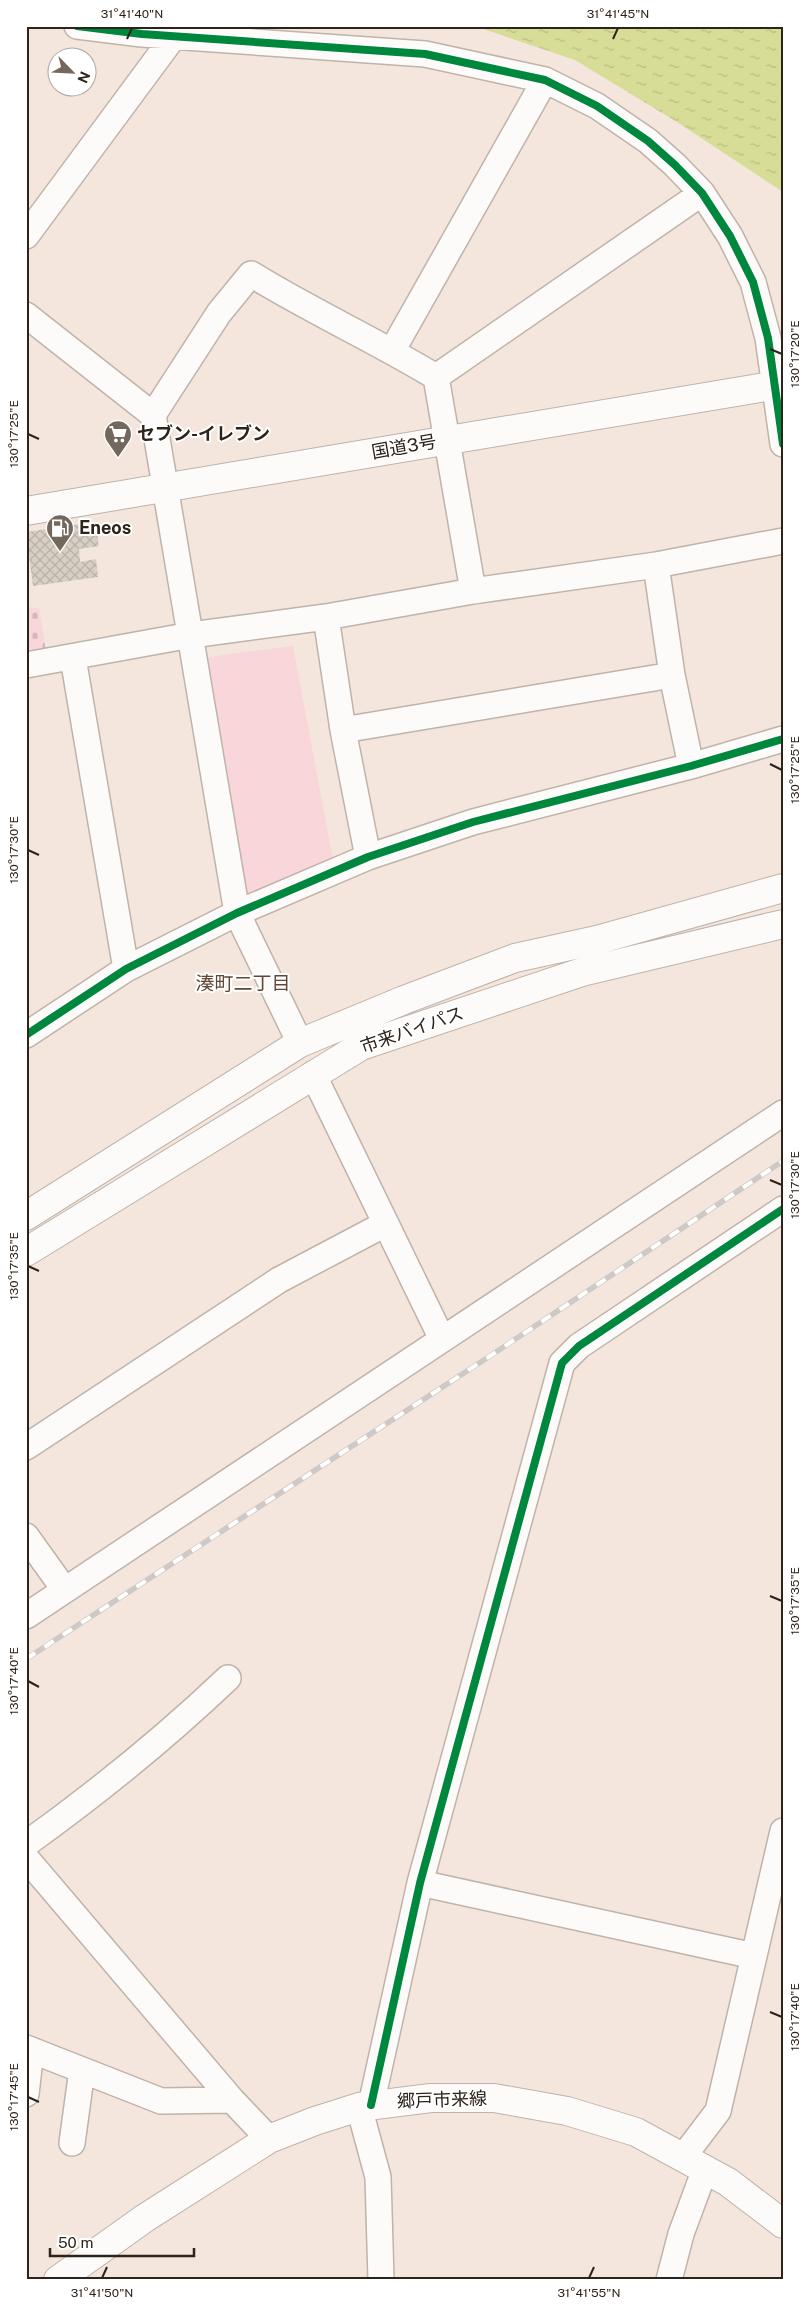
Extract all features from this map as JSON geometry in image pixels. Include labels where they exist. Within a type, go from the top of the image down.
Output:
[{"type":"main road","name":"国道3号","points":[[26,511],[778,385]]},
{"type":"main road","name":"市来バイパス","points":[[26,1216],[300,1043],[404,1000],[515,958],[597,940],[783,888]]},
{"type":"main road","name":"市来バイパス","points":[[26,1252],[313,1074],[362,1046],[582,972],[783,924]]},
{"type":"main road","name":"郷戸市来線","points":[[58,2280],[144,2218],[269,2139],[315,2120],[365,2106],[431,2098],[494,2098],[567,2111],[636,2132],[728,2182],[783,2224]]},
{"type":"street","points":[[77,26],[144,30],[174,36],[425,54],[545,80],[597,106],[648,142],[675,165],[702,193],[730,236],[753,282],[768,338],[778,385],[783,444]]},
{"type":"street","points":[[26,236],[174,36]]},
{"type":"street","points":[[392,351],[545,80]]},
{"type":"street","points":[[436,377],[702,193]]},
{"type":"street","points":[[153,415],[219,313],[251,274],[296,302],[392,351],[436,377]]},
{"type":"street","points":[[26,315],[153,415],[192,635],[237,913],[300,1043]]},
{"type":"street","points":[[436,377],[473,591]]},
{"type":"street","points":[[26,664],[73,658],[192,635],[326,617],[473,591],[656,565],[783,541]]},
{"type":"street","points":[[656,565],[672,675],[691,766]]},
{"type":"street","points":[[326,617],[343,730],[368,857]]},
{"type":"street","points":[[73,658],[126,969]]},
{"type":"street","points":[[343,730],[672,675]]},
{"type":"street","points":[[26,1035],[126,969],[237,913],[368,857],[473,822],[691,766],[783,739]]},
{"type":"street","points":[[313,1074],[442,1339]]},
{"type":"street","points":[[26,1616],[783,1113]]},
{"type":"street","points":[[382,2280],[378,2177],[365,2106],[420,1883],[562,1363],[579,1346],[783,1209]]},
{"type":"street","points":[[26,1447],[279,1280],[385,1224]]},
{"type":"street","points":[[26,1536],[64,1589]]},
{"type":"street","points":[[26,1844],[82,1804],[190,1714],[228,1678]]},
{"type":"street","points":[[669,2280],[681,2234],[694,2163],[718,2111],[783,1831]]},
{"type":"street","points":[[26,1858],[232,2100],[269,2139]]},
{"type":"street","points":[[420,1883],[754,1956]]},
{"type":"street","points":[[26,2094],[29,2049],[161,2100],[232,2100]]},
{"type":"street","points":[[72,2143],[82,2070]]},
{"type":"green space","points":[[26,607],[39,608],[46,652],[26,655]]},
{"type":"green space","points":[[293,646],[333,860],[242,906],[201,658]]},
{"type":"water","points":[[483,26],[783,26],[783,192],[677,122],[575,60],[483,29]]},
{"type":"building","points":[[95,522],[99,546],[79,549],[80,562],[96,559],[98,577],[33,586],[26,532]]},
{"type":"railway","points":[[26,1659],[490,1356],[783,1161]]},
{"type":"cycle path","points":[[77,26],[142,34],[425,54],[545,80],[597,106],[648,141],[675,165],[702,193],[730,236],[753,282],[768,338],[783,444]]},
{"type":"cycle path","points":[[26,1035],[126,969],[237,913],[368,857],[473,822],[691,766],[783,739]]},
{"type":"cycle path","points":[[371,2105],[420,1883],[562,1363],[579,1346],[783,1209]]},
{"type":"place","name":"セブン-イレブン","points":[[118,458]]},
{"type":"place","name":"Eneos","points":[[60,552]]},
{"type":"district","name":"湊町二丁目","points":[[243,983]]}]
